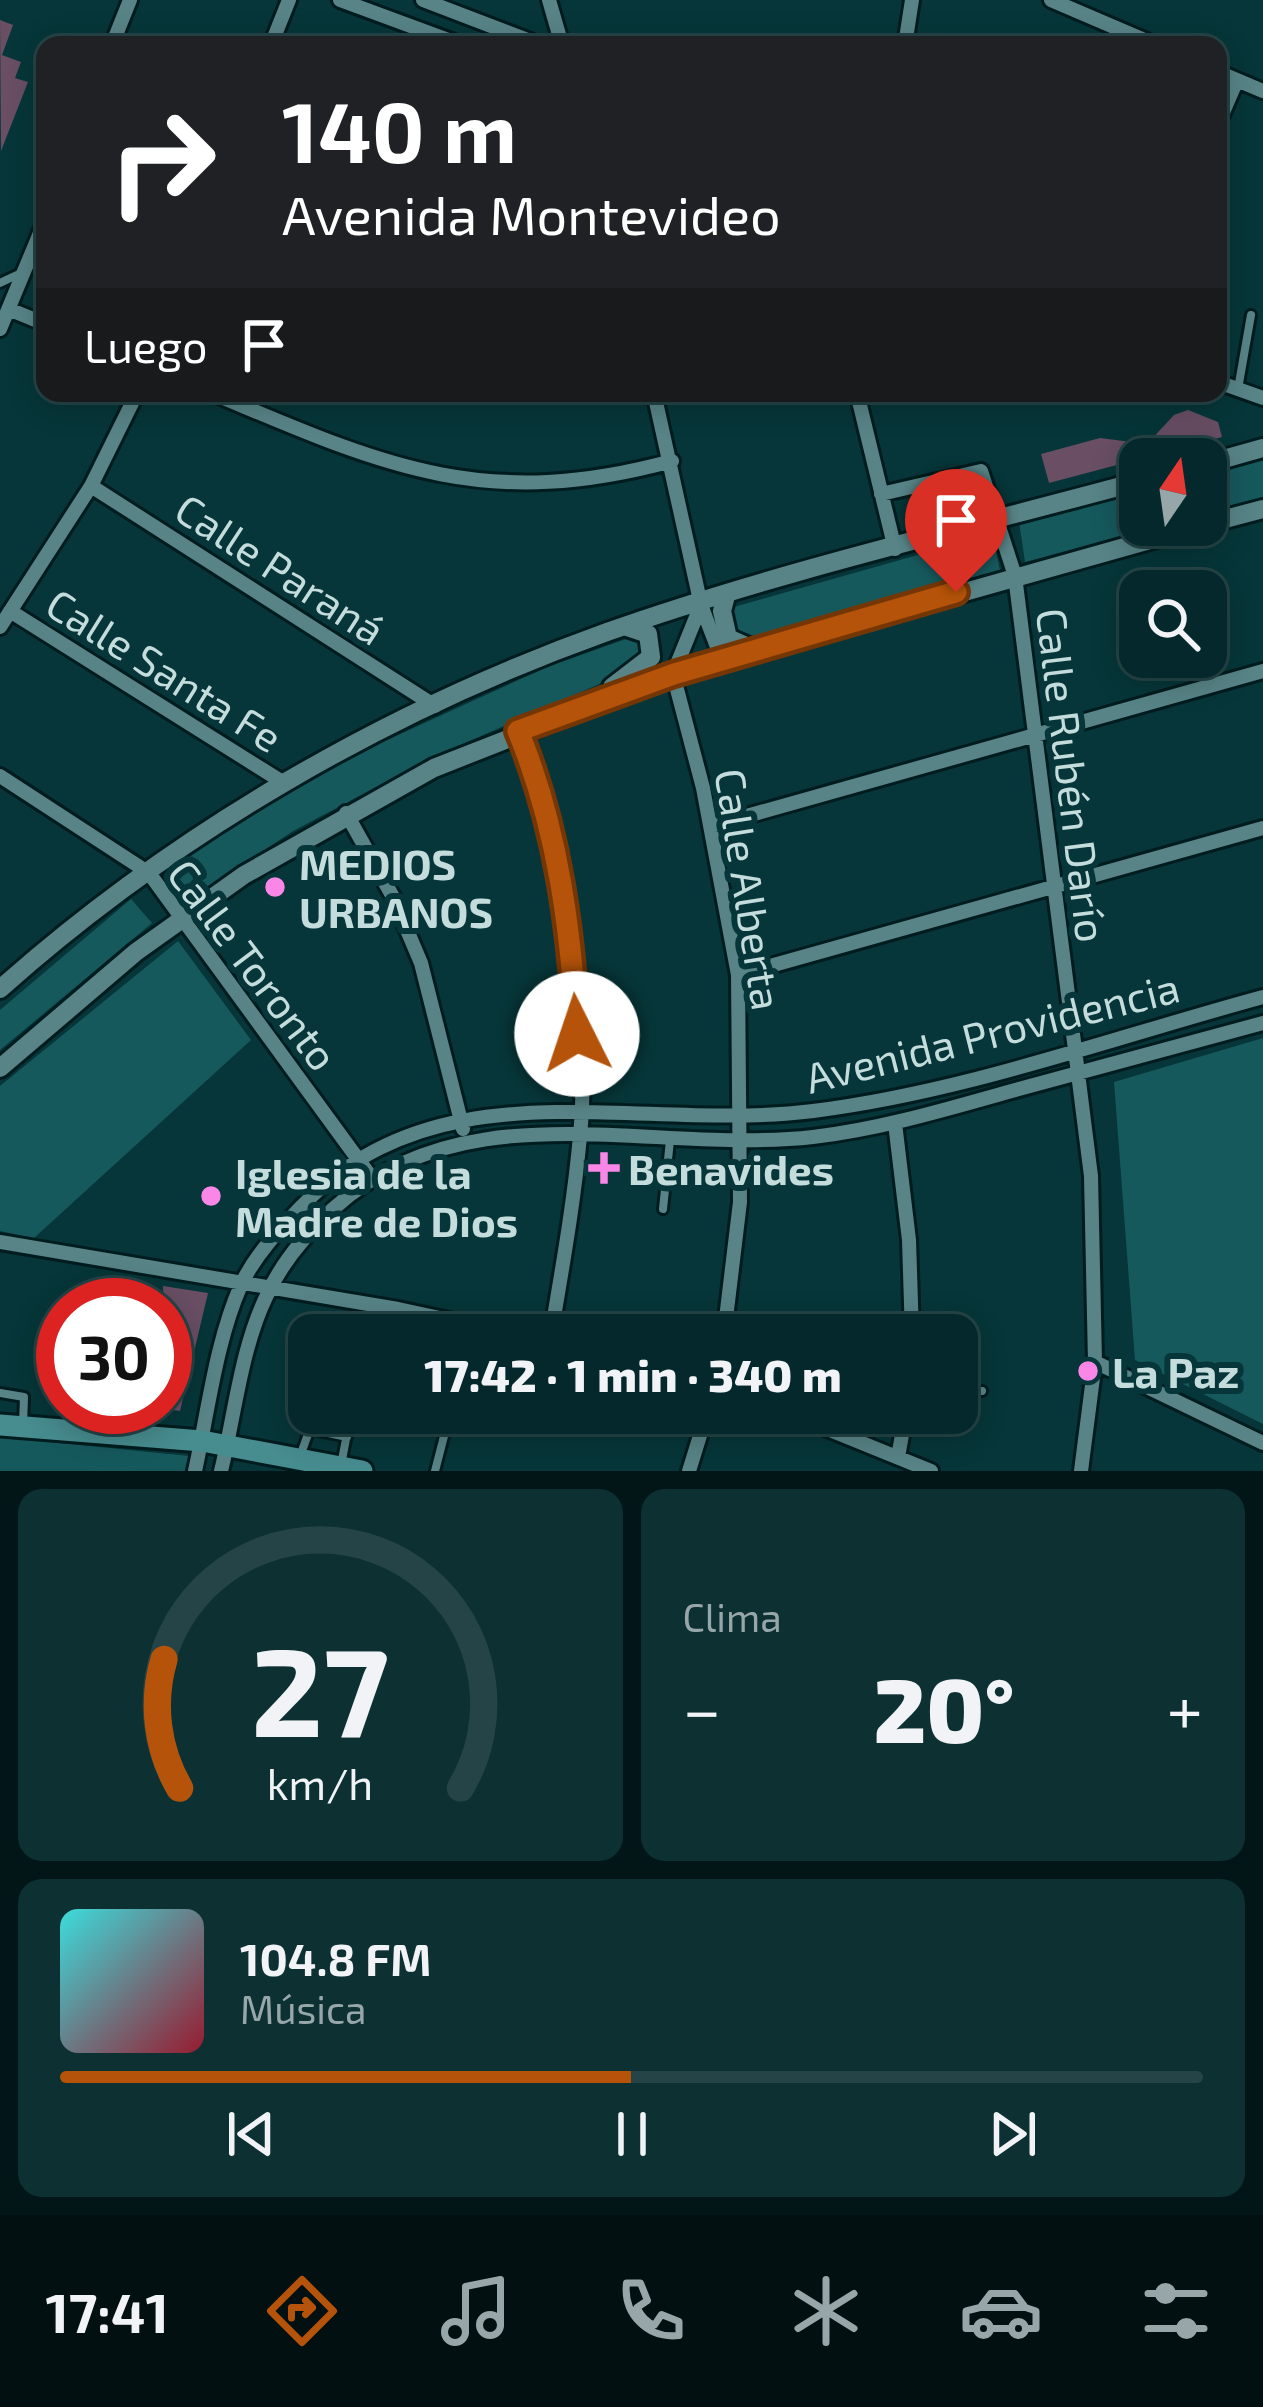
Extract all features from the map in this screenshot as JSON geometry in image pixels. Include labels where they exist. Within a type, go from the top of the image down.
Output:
[{"type":"main road","points":[[165,1434],[352,1468]]},
{"type":"street","points":[[116,36],[130,0]]},
{"type":"street","points":[[275,36],[289,0]]},
{"type":"street","points":[[340,0],[438,36]]},
{"type":"street","points":[[423,0],[517,36]]},
{"type":"street","points":[[549,0],[559,36]]},
{"type":"street","points":[[906,36],[912,0]]},
{"type":"street","points":[[1051,0],[1135,36]]},
{"type":"street","points":[[1227,76],[1263,91]]},
{"type":"street","points":[[1227,104],[1238,80]]},
{"type":"street","points":[[0,329],[36,245]]},
{"type":"street","points":[[11,310],[36,320]]},
{"type":"street","points":[[1227,385],[1263,398]]},
{"type":"street","points":[[0,627],[91,485],[132,402]]},
{"type":"street","points":[[234,402],[370,459],[467,482],[569,483],[671,461]]},
{"type":"street","points":[[656,402],[701,605],[722,660]]},
{"type":"street","points":[[859,402],[895,549]]},
{"type":"street","points":[[1227,458],[1263,448]]},
{"type":"street","name":"Calle Rubén Darío","points":[[881,494],[976,469],[1015,576],[1090,1176],[1095,1362],[1081,1471]]},
{"type":"street","name":"Calle Paraná","points":[[91,485],[435,706]]},
{"type":"street","points":[[0,989],[148,873],[284,783],[435,706],[627,626],[1119,488]]},
{"type":"street","points":[[1227,519],[1263,509]]},
{"type":"street","points":[[0,1068],[70,1005],[244,875],[346,813],[518,731],[674,674],[1127,546]]},
{"type":"street","points":[[726,596],[722,611],[728,638],[755,650]]},
{"type":"street","points":[[674,674],[701,605]]},
{"type":"street","name":"Calle Santa Fe","points":[[10,611],[284,783]]},
{"type":"street","points":[[594,701],[651,657],[648,634],[627,626]]},
{"type":"street","points":[[711,826],[1263,671]]},
{"type":"street","name":"Calle Alberta","points":[[674,674],[711,826],[739,975],[741,1143],[726,1314]]},
{"type":"street","points":[[518,731],[534,770],[564,893],[581,1112],[554,1314]]},
{"type":"street","name":"Calle Toronto","points":[[0,776],[148,873],[371,1177]]},
{"type":"street","points":[[346,813],[393,897],[421,963],[465,1140]]},
{"type":"street","points":[[739,975],[1263,828]]},
{"type":"street","name":"Avenida Providencia","points":[[195,1471],[242,1283],[285,1223],[356,1157],[383,1143],[460,1120],[581,1112],[740,1118],[890,1098],[1263,997]]},
{"type":"street","name":"Avenida Providencia","points":[[221,1471],[253,1334],[271,1287],[313,1228],[371,1177],[422,1152],[465,1140],[580,1135],[741,1143],[896,1123],[1263,1023]]},
{"type":"street","points":[[896,1123],[911,1314]]},
{"type":"street","points":[[0,1242],[410,1314]]},
{"type":"street","points":[[1095,1362],[1263,1443]]},
{"type":"street","points":[[689,1471],[700,1434]]},
{"type":"street","points":[[840,1434],[931,1471]]},
{"type":"street","points":[[898,1457],[902,1434]]},
{"type":"lane","points":[[0,284],[26,271]]},
{"type":"lane","points":[[1238,389],[1251,315]]},
{"type":"lane","points":[[663,1209],[670,1140]]},
{"type":"lane","points":[[978,1391],[982,1391]]},
{"type":"lane","points":[[0,1394],[25,1396],[12,1426]]},
{"type":"lane","points":[[299,1457],[310,1429],[346,1436],[352,1468]]},
{"type":"lane","points":[[435,1471],[445,1434]]},
{"type":"shaded area","points":[[1263,456],[1263,500],[1227,509],[1227,465]]},
{"type":"shaded area","points":[[1119,495],[1119,537],[1025,562],[1019,521]]},
{"type":"shaded area","points":[[992,534],[1000,570],[746,641],[735,637],[723,610]]},
{"type":"shaded area","points":[[643,633],[645,664],[435,756],[293,831],[189,900],[164,867],[341,761],[547,667]]},
{"type":"shaded area","points":[[131,899],[152,923],[0,1050],[0,1010]]},
{"type":"shaded area","points":[[178,941],[251,1040],[34,1238],[0,1231],[0,1086]]},
{"type":"shaded area","points":[[1263,1038],[1263,1424],[1135,1360],[1114,1082]]},
{"type":"shaded area","points":[[0,1437],[189,1456],[185,1471],[0,1471]]},
{"type":"building","points":[[0,20],[13,25],[2,55],[21,62],[15,78],[28,82],[1,151]]},
{"type":"building","points":[[1188,410],[1218,422],[1222,437],[1153,438],[1174,415]]},
{"type":"building","points":[[1100,438],[1119,440],[1119,464],[1049,483],[1041,454]]},
{"type":"building","points":[[192,1291],[208,1293],[192,1360]]},
{"type":"place","name":"MEDIOS URBANOS","points":[[275,887]]},
{"type":"place","name":"Benavides","points":[[604,1168]]},
{"type":"place","name":"Iglesia de la Madre de Dios","points":[[211,1196]]},
{"type":"place","name":"La Paz","points":[[1088,1371]]},
{"type":"route","points":[[577,1034],[564,893],[534,770],[518,731],[674,674],[956,592]]}]
